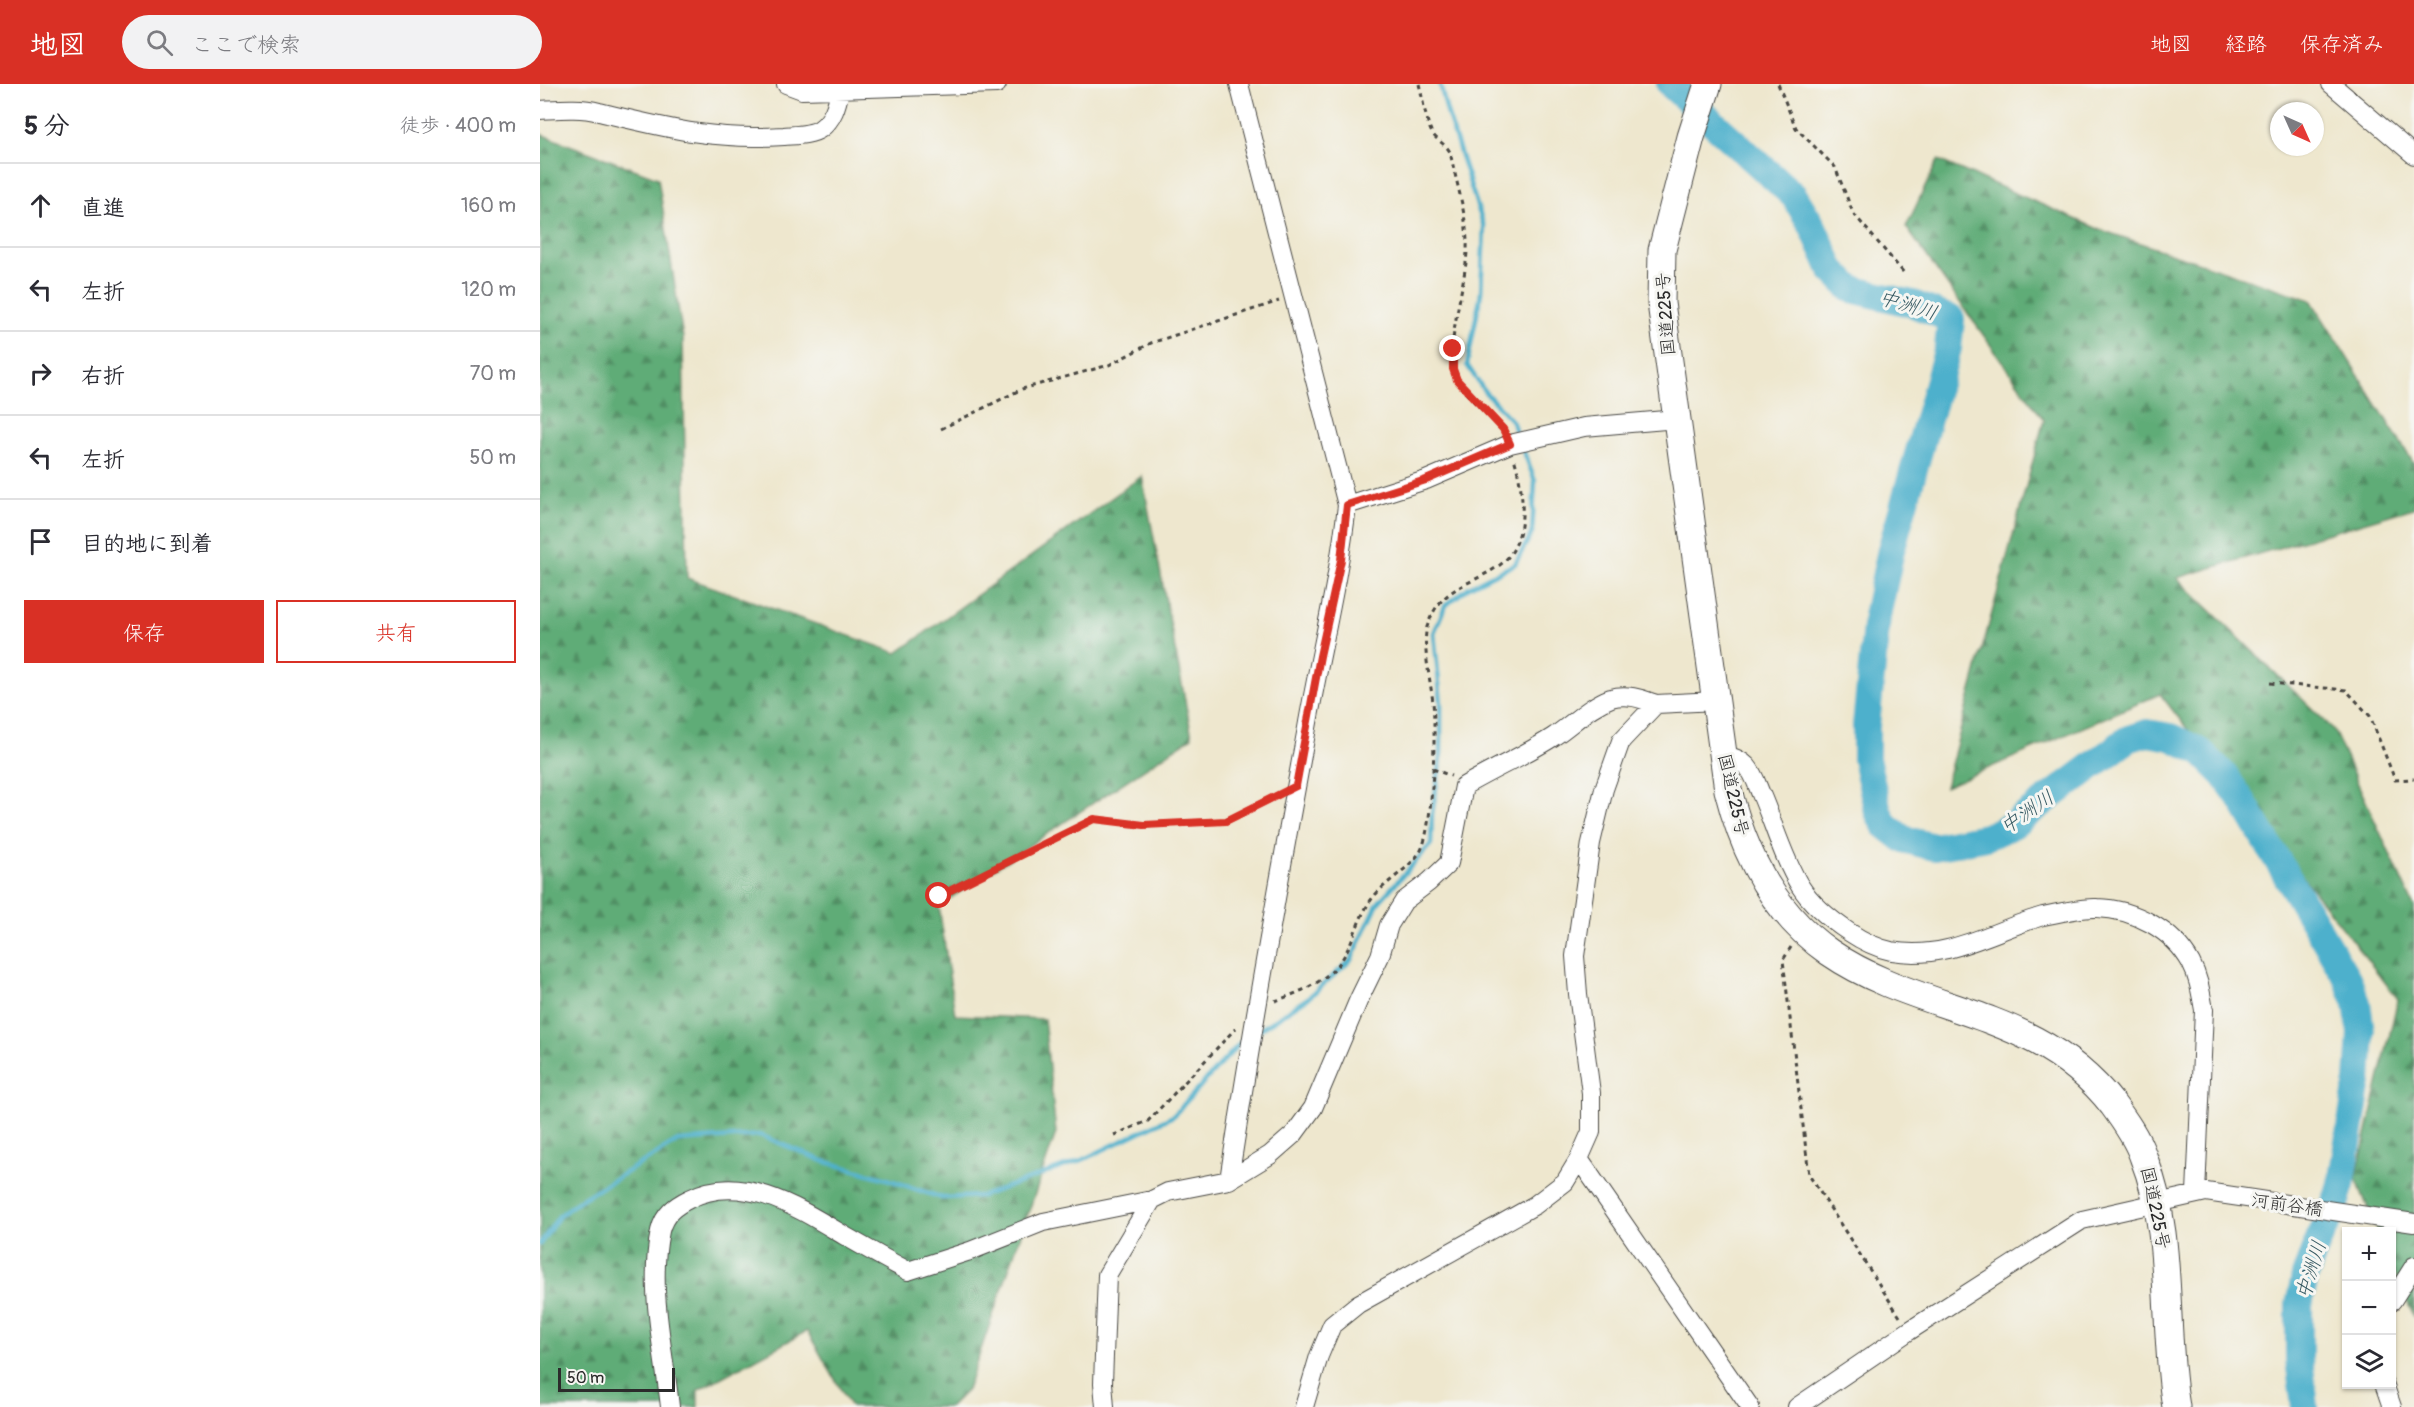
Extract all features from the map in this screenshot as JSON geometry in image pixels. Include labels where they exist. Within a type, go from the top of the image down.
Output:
[{"type":"highway","name":"国道225号","points":[[1708,84],[1691,137],[1662,250],[1661,303],[1728,790],[1745,846],[1765,886],[1801,930],[1828,952],[1890,984],[1990,1019],[2034,1038],[2085,1074],[2119,1114],[2143,1155],[2157,1203],[2164,1249],[2171,1378],[2176,1407]]},
{"type":"street","points":[[786,84],[802,90],[997,84]]},
{"type":"street","points":[[1229,1180],[1256,1008],[1296,786],[1320,656],[1341,560],[1347,505],[1239,84]]},
{"type":"street","points":[[2331,84],[2414,155]]},
{"type":"street","points":[[540,110],[577,109],[689,134],[748,139],[790,136],[818,130],[831,118],[836,109],[840,90]]},
{"type":"street","points":[[1347,505],[1426,480],[1517,443],[1584,427],[1677,420]]},
{"type":"street","points":[[670,1407],[656,1290],[659,1238],[661,1228],[671,1208],[703,1192],[728,1189],[760,1193],[803,1211],[908,1271],[970,1251],[1044,1222],[1152,1200],[1168,1192],[1229,1180],[1270,1155],[1294,1134],[1313,1108],[1337,1048],[1380,956],[1389,925],[1404,901],[1449,863],[1464,786],[1507,761],[1531,751],[1559,733],[1582,714],[1612,698],[1635,697],[1656,705],[1716,701]]},
{"type":"street","points":[[1304,1407],[1319,1356],[1332,1325],[1358,1304],[1535,1205],[1564,1182],[1579,1159],[1591,1132],[1591,1093],[1575,956],[1591,843],[1604,789],[1621,741],[1656,705]]},
{"type":"street","points":[[1723,754],[1738,759],[1751,773],[1800,886],[1811,901],[1838,925],[1857,937],[1889,950],[1923,953],[1964,946],[2044,916],[2097,908],[2133,915],[2158,927],[2190,961],[2199,982],[2204,1010],[2196,1194]]},
{"type":"street","points":[[1579,1159],[1750,1407]]},
{"type":"street","name":"河前谷橋","points":[[1797,1407],[1909,1331],[2082,1220],[2206,1192],[2227,1197],[2414,1223]]},
{"type":"street","points":[[1105,1407],[1103,1383],[1107,1275],[1152,1200]]},
{"type":"street","points":[[2396,1293],[2414,1266]]},
{"type":"street","points":[[2386,1389],[2392,1407]]},
{"type":"path","points":[[1114,1135],[1148,1121],[1256,1008],[1300,992],[1322,979],[1340,962],[1371,900],[1420,852],[1427,831],[1433,769],[1434,711],[1426,629],[1436,606],[1454,588],[1498,567],[1509,557],[1516,545],[1524,510],[1517,443],[1462,387],[1453,369],[1453,349],[1466,270],[1467,242],[1450,152],[1431,130],[1419,84]]},
{"type":"path","points":[[1778,84],[1796,128],[1835,167],[1853,213],[1904,273]]},
{"type":"path","points":[[941,429],[1022,389],[1109,365],[1151,343],[1292,297]]},
{"type":"path","points":[[2270,683],[2346,690],[2370,716],[2395,780],[2414,779]]},
{"type":"path","points":[[939,896],[1094,819],[1144,825],[1226,821],[1296,786]]},
{"type":"path","points":[[1801,930],[1783,960],[1809,1175],[1909,1331]]},
{"type":"green space","points":[[540,134],[658,178],[683,338],[687,578],[897,653],[1142,476],[1192,737],[939,906],[955,1015],[1044,1019],[1056,1133],[967,1390],[950,1407],[851,1407],[807,1331],[698,1390],[698,1407],[540,1407]]},
{"type":"green space","points":[[1938,160],[2101,230],[2311,300],[2414,464],[2414,508],[2177,578],[2333,729],[2414,907],[2414,1317],[2396,1276],[2396,1227],[2375,1227],[2356,1178],[2398,999],[2160,694],[1945,787],[2044,420],[1906,227]]},
{"type":"waterway","points":[[1440,84],[1484,227],[1481,293],[1467,365],[1485,392],[1512,421],[1519,439]]},
{"type":"waterway","name":"中洲川","points":[[1670,84],[1794,196],[1813,227],[1832,270],[1851,289],[1913,304],[1951,319],[1948,348],[1891,550],[1877,616],[1866,726],[1866,759],[1878,812],[1885,825],[1903,839],[1934,847],[1986,837],[2013,825],[2128,739],[2147,733],[2171,737],[2201,752],[2224,775],[2243,802],[2347,978],[2357,1003],[2361,1032],[2358,1081],[2341,1184],[2332,1214],[2317,1243],[2305,1276],[2299,1305],[2299,1359],[2305,1407]]},
{"type":"waterway","points":[[1259,1030],[1308,998],[1351,960],[1378,903],[1431,844],[1432,814],[1441,758],[1441,703],[1434,633],[1445,606],[1469,587],[1515,564],[1532,533],[1535,481],[1522,447]]},
{"type":"waterway","points":[[540,1244],[559,1216],[580,1200],[678,1141],[760,1135],[823,1161],[887,1179],[942,1198],[982,1196],[1082,1160],[1173,1116],[1247,1038]]},
{"type":"route","points":[[939,896],[1094,819],[1144,825],[1226,821],[1296,786],[1320,656],[1341,560],[1347,505],[1426,480],[1510,444],[1503,429],[1457,380],[1453,369],[1453,349]]}]
